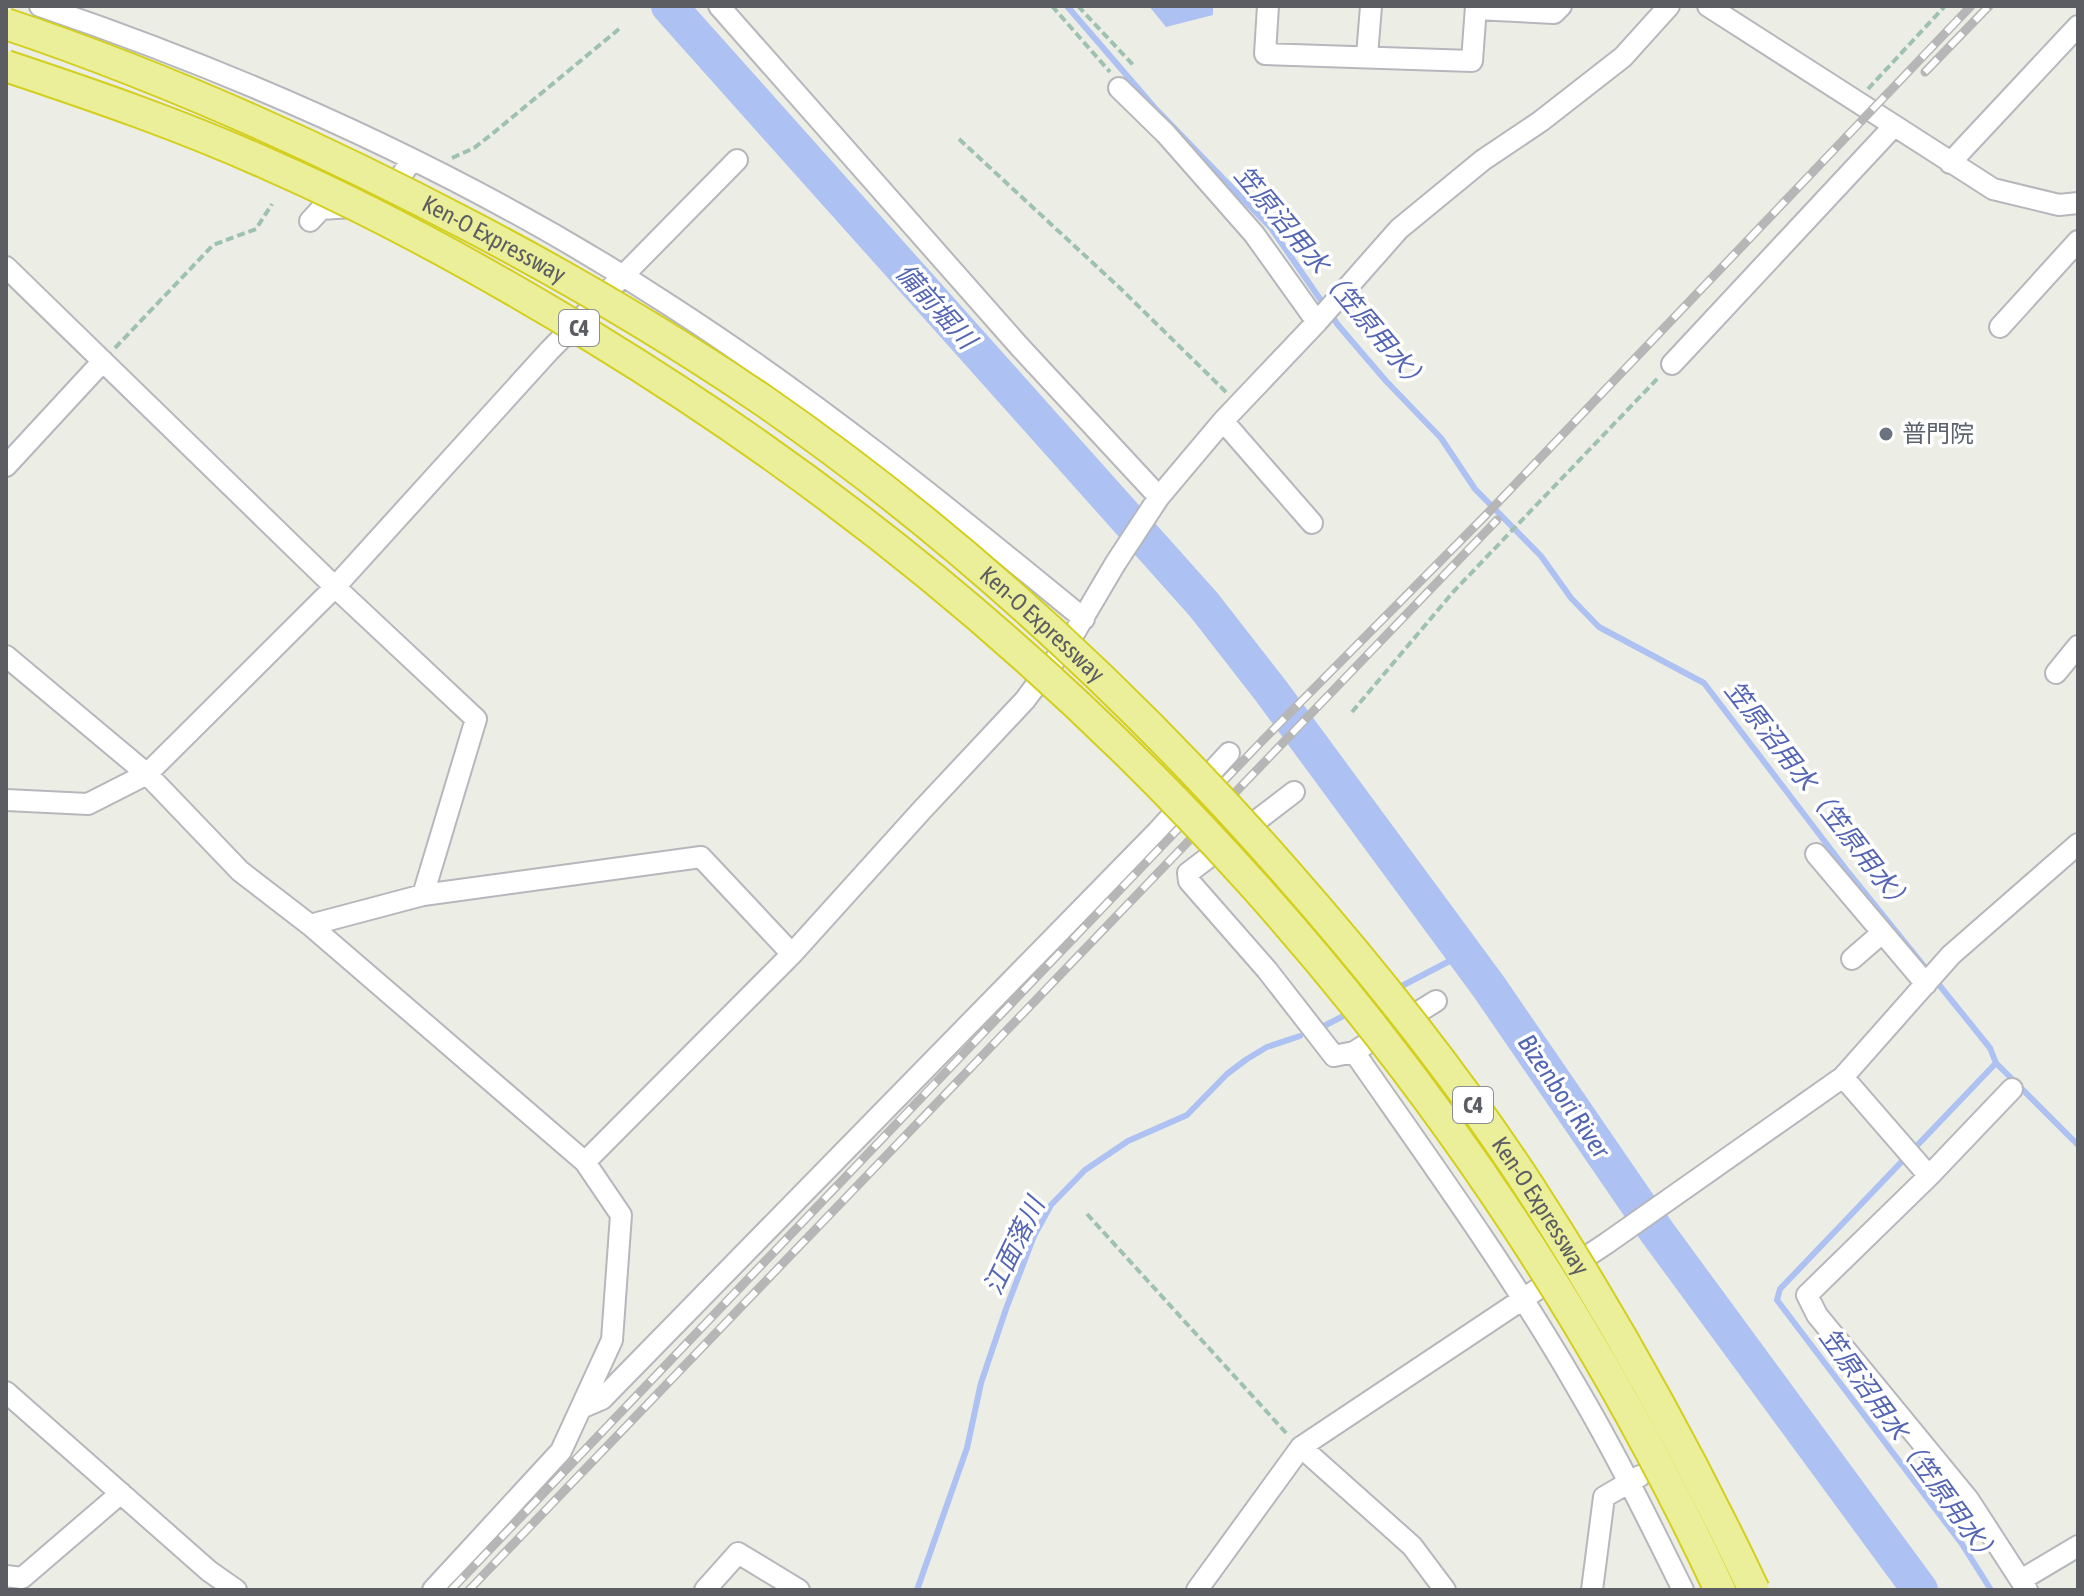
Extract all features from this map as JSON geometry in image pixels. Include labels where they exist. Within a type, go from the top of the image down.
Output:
[{"type":"highway","name":"Ken-O Expressway","points":[[6,24],[121,65],[292,137],[384,180],[565,276],[767,403],[945,540],[1106,682],[1256,839],[1378,981],[1457,1083],[1528,1185],[1606,1309],[1754,1590]]},
{"type":"highway","name":"Ken-O Expressway","points":[[6,66],[111,101],[270,164],[394,223],[536,302],[649,371],[773,455],[992,626],[1126,749],[1231,860],[1304,941],[1432,1103],[1506,1209],[1577,1321],[1652,1453],[1720,1590]]},
{"type":"street","points":[[40,6],[188,59],[300,107],[517,215],[624,277],[748,358],[878,452],[1084,619]]},
{"type":"street","points":[[719,6],[1019,346],[1158,498]]},
{"type":"street","points":[[1268,6],[1265,54],[1472,61],[1476,8],[1554,13],[1561,6]]},
{"type":"street","points":[[1367,56],[1371,6]]},
{"type":"street","points":[[585,1162],[792,954],[1025,700],[1084,619],[1158,498],[1223,421],[1319,320],[1399,229],[1483,160],[1541,121],[1623,57],[1669,6]]},
{"type":"street","points":[[1708,6],[1993,189],[2059,205],[2078,203]]},
{"type":"street","points":[[1950,163],[2078,26]]},
{"type":"street","points":[[1119,88],[1166,134],[1254,234],[1319,320]]},
{"type":"street","points":[[1672,364],[1894,126]]},
{"type":"street","points":[[310,221],[321,209],[384,205],[411,160]]},
{"type":"street","points":[[6,800],[88,804],[147,774],[335,587],[549,351],[737,160]]},
{"type":"street","points":[[2000,327],[2078,241]]},
{"type":"street","points":[[6,267],[335,587],[476,719],[423,895]]},
{"type":"street","points":[[6,466],[103,361]]},
{"type":"street","points":[[1223,421],[1312,523]]},
{"type":"street","points":[[2056,673],[2078,646]]},
{"type":"street","points":[[6,656],[147,774],[240,871],[310,925],[585,1162],[621,1215],[612,1340],[561,1451],[433,1590]]},
{"type":"street","points":[[581,1408],[602,1399],[1157,832],[1229,753]]},
{"type":"street","points":[[1294,792],[1188,873],[1189,881],[1267,970],[1334,1056],[1354,1052],[1436,1001]]},
{"type":"street","points":[[1197,1590],[1301,1447],[1612,1239],[1843,1077],[1951,955],[2078,844]]},
{"type":"street","points":[[1816,854],[1926,984]]},
{"type":"street","points":[[310,925],[423,895],[701,857],[792,954]]},
{"type":"street","points":[[1852,959],[1882,933]]},
{"type":"street","points":[[1354,1052],[1522,1299],[1575,1383],[1630,1481],[1683,1590]]},
{"type":"street","points":[[1843,1077],[1929,1176]]},
{"type":"street","points":[[2012,1089],[1929,1176],[1807,1295],[1817,1315],[1968,1499],[2024,1585],[2078,1546]]},
{"type":"street","points":[[6,1392],[209,1571],[236,1590]]},
{"type":"street","points":[[1301,1447],[1412,1546],[1445,1590]]},
{"type":"street","points":[[1592,1590],[1604,1497],[1675,1455]]},
{"type":"street","points":[[13,1581],[121,1493]]},
{"type":"street","points":[[705,1590],[738,1553],[799,1590]]},
{"type":"path","points":[[1052,6],[1106,66],[1119,88]]},
{"type":"path","points":[[1078,6],[1134,66]]},
{"type":"path","points":[[1855,101],[1945,6]]},
{"type":"path","points":[[437,174],[447,161],[474,148],[619,29]]},
{"type":"path","points":[[959,139],[1239,404]]},
{"type":"path","points":[[103,361],[213,245],[256,229],[272,204]]},
{"type":"path","points":[[1352,712],[1454,591],[1672,364]]},
{"type":"path","points":[[1087,1214],[1301,1447]]},
{"type":"water","points":[[1149,6],[1213,6],[1213,15],[1166,27]]},
{"type":"waterway","name":"Bizenbori River","points":[[669,6],[1204,605],[1489,987],[1657,1232],[1920,1590]]},
{"type":"waterway","name":"笠原沼用水（笠原用水）","points":[[1067,6],[1154,107],[1271,228],[1338,325],[1441,438],[1475,489],[1541,556],[1571,598],[1599,627],[1704,683],[1848,872],[1990,1048],[1996,1063],[2078,1145]]},
{"type":"waterway","name":"江面落川","points":[[1396,989],[1463,954]]},
{"type":"waterway","name":"江面落川","points":[[1322,1027],[1351,1012]]},
{"type":"waterway","name":"江面落川","points":[[917,1590],[967,1448],[981,1383],[1006,1309],[1034,1236],[1051,1205],[1085,1170],[1128,1141],[1187,1115],[1227,1074],[1247,1059],[1267,1047],[1300,1036]]},
{"type":"waterway","name":"笠原沼用水（笠原用水）","points":[[1991,1590],[1962,1544],[1777,1300],[1780,1289],[1996,1063]]},
{"type":"railway","points":[[451,1590],[1263,740],[1484,517],[1971,6]]},
{"type":"railway","points":[[1925,72],[1989,6]]},
{"type":"railway","points":[[469,1590],[1497,520]]},
{"type":"place","name":"普門院","points":[[1886,434]]},
{"type":"water label","name":"備前堀川","points":[[936,306]]}]
